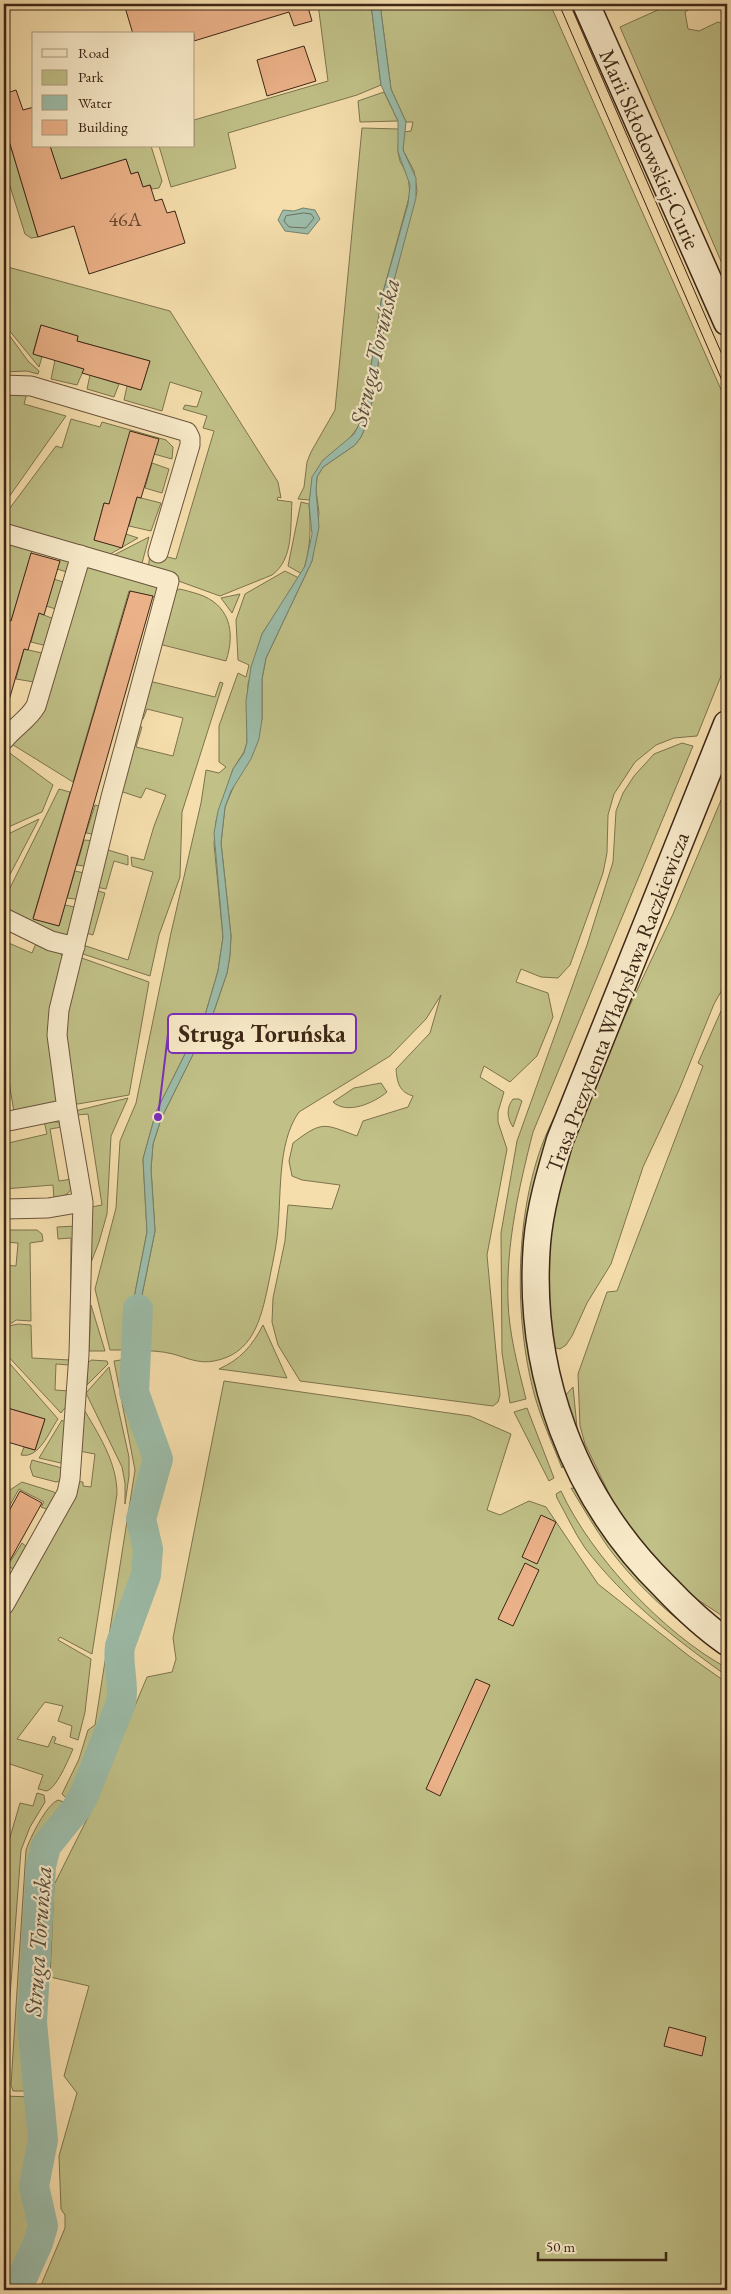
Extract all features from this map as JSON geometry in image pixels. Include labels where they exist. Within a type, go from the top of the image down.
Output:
[{"type":"main road","name":"Marii Skłodowskiej-Curie","points":[[586,4],[727,322]]},
{"type":"main road","name":"Trasa Prezydenta Władysława Raczkiewicza","points":[[727,724],[560,1140],[542,1207],[536,1265],[536,1300],[544,1363],[564,1435],[592,1494],[628,1547],[660,1583],[695,1617],[727,1642]]},
{"type":"main road","name":"Trasa Prezydenta Władysława Raczkiewicza","points":[[660,1583],[727,1623]]},
{"type":"street","points":[[4,385],[31,386],[187,432],[190,444],[158,552]]},
{"type":"street","points":[[4,533],[169,582],[113,789],[60,1010],[57,1036],[83,1202],[80,1354],[70,1478],[67,1493],[4,1605]]},
{"type":"street","points":[[4,740],[11,730],[31,716],[36,706],[81,555]]},
{"type":"street","points":[[4,918],[51,942],[75,947]]},
{"type":"street","points":[[4,1122],[67,1109]]},
{"type":"street","points":[[4,1209],[48,1208],[83,1202]]},
{"type":"green space","points":[[318,4],[371,4],[381,85],[357,95],[228,133],[236,168],[171,187],[160,148],[195,148],[195,120],[328,81]]},
{"type":"green space","points":[[380,4],[550,4],[727,403],[727,661],[697,736],[674,738],[656,745],[635,762],[614,794],[608,815],[607,853],[603,873],[570,965],[558,978],[541,977],[521,969],[516,982],[548,993],[553,1017],[537,1056],[510,1082],[484,1066],[480,1077],[504,1092],[498,1112],[498,1122],[507,1149],[487,1255],[500,1395],[498,1402],[493,1406],[300,1381],[278,1345],[272,1322],[273,1298],[285,1241],[288,1205],[332,1209],[340,1185],[302,1180],[292,1176],[289,1161],[293,1143],[311,1131],[324,1126],[357,1136],[363,1121],[408,1107],[413,1096],[405,1092],[400,1086],[396,1069],[430,1033],[441,995],[426,1019],[390,1056],[299,1112],[292,1125],[283,1156],[277,1238],[268,1286],[258,1322],[246,1343],[238,1351],[227,1357],[209,1362],[193,1360],[165,1352],[139,1350],[142,1295],[155,1231],[151,1169],[153,1144],[161,1119],[213,1014],[227,973],[230,955],[231,936],[221,843],[225,807],[262,719],[262,679],[266,658],[312,561],[319,513],[316,490],[317,477],[323,467],[355,445],[369,419],[389,299],[417,191],[414,171],[403,150],[404,132],[411,131],[413,122],[406,122],[391,89]]},
{"type":"green space","points":[[671,4],[698,4],[685,12],[688,29],[699,31],[718,22],[727,25],[727,275],[620,27]]},
{"type":"green space","points":[[384,92],[398,121],[360,122],[358,101]]},
{"type":"green space","points":[[4,124],[38,237],[31,238],[25,234],[4,167]]},
{"type":"green space","points":[[362,128],[399,129],[398,152],[400,161],[408,176],[410,194],[382,296],[363,417],[348,440],[331,454],[316,471],[310,500],[298,499],[304,487],[307,462],[311,452],[335,410]]},
{"type":"green space","points":[[51,148],[152,148],[162,181],[159,188],[152,189],[150,185],[143,187],[138,172],[131,174],[126,159],[61,179]]},
{"type":"green space","points":[[4,266],[170,311],[278,482],[281,498],[278,497],[277,500],[292,502],[291,532],[287,551],[279,568],[272,575],[220,596],[148,570],[150,553],[176,559],[214,431],[203,428],[207,416],[183,409],[185,405],[197,407],[202,392],[170,382],[162,411],[124,400],[127,386],[141,390],[150,361],[77,341],[41,325],[33,353],[42,357],[39,367],[4,324]]},
{"type":"green space","points":[[4,328],[28,361],[39,371],[38,374],[27,371],[4,372]]},
{"type":"green space","points":[[55,360],[84,369],[77,385],[51,379]]},
{"type":"green space","points":[[90,375],[119,384],[114,397],[87,389]]},
{"type":"green space","points":[[4,390],[27,393],[24,404],[66,416],[4,504]]},
{"type":"green space","points":[[71,419],[100,427],[102,422],[166,440],[173,447],[172,459],[154,454],[158,439],[109,504],[104,503],[94,540],[120,546],[126,534],[138,538],[107,556],[4,528],[4,516],[56,446],[62,448]]},
{"type":"green space","points":[[152,463],[169,469],[162,493],[145,488]]},
{"type":"green space","points":[[137,497],[161,503],[151,531],[129,526]]},
{"type":"green space","points":[[301,502],[309,504],[310,522],[309,548],[302,574],[288,566]]},
{"type":"green space","points":[[149,537],[141,567],[108,558]]},
{"type":"green space","points":[[4,539],[69,556],[70,573],[57,569],[61,556],[33,548],[11,621],[6,620],[4,629]]},
{"type":"green space","points":[[85,565],[159,583],[158,603],[154,601],[155,597],[129,591],[73,782],[10,743],[40,716]]},
{"type":"green space","points":[[285,571],[299,578],[262,634],[248,684],[247,742],[244,752],[233,769],[216,821],[214,844],[223,937],[218,971],[206,1012],[156,1112],[143,1159],[147,1232],[134,1298],[132,1350],[110,1350],[95,1289],[116,1208],[120,1141],[136,1103],[171,933],[201,803],[206,770],[219,773],[226,767],[219,762],[219,726],[238,673],[246,677],[249,665],[238,660],[236,620],[245,594]]},
{"type":"green space","points":[[54,579],[66,583],[59,610],[46,606]]},
{"type":"green space","points":[[179,589],[209,599],[217,604],[223,612],[230,629],[229,650],[226,661],[159,644],[174,593]]},
{"type":"green space","points":[[240,594],[232,613],[221,598]]},
{"type":"green space","points":[[39,613],[54,619],[47,646],[31,642]]},
{"type":"green space","points":[[24,649],[42,653],[34,682],[16,679]]},
{"type":"green space","points":[[149,681],[215,697],[220,682],[223,683],[182,812],[180,877],[159,935],[150,976],[80,953],[83,945],[128,960],[153,872],[132,866],[131,857],[144,860],[166,795],[146,788],[141,798],[120,791],[136,725],[142,727],[136,747],[173,756],[183,718],[147,709],[143,719],[138,718]]},
{"type":"green space","points":[[682,743],[693,746],[533,1132],[514,1216],[508,1280],[510,1326],[526,1399],[510,1403],[502,1353],[501,1233],[517,1141],[587,945],[613,862],[616,811],[623,793],[634,776],[654,754]]},
{"type":"green space","points":[[7,751],[53,785],[42,812],[4,829],[4,752]]},
{"type":"green space","points":[[727,786],[727,981],[714,1004],[679,1090],[643,1167],[611,1264],[587,1303],[566,1345],[560,1349],[552,1347],[548,1257],[553,1213],[573,1137],[612,1043],[673,914]]},
{"type":"green space","points":[[59,789],[70,792],[33,918],[59,926],[65,905],[79,908],[68,934],[59,936],[4,909],[4,900]]},
{"type":"green space","points":[[95,805],[105,808],[99,835],[86,833]]},
{"type":"green space","points":[[39,819],[4,886],[4,836]]},
{"type":"green space","points":[[84,840],[97,841],[90,867],[77,865]]},
{"type":"green space","points":[[108,850],[128,856],[128,865],[114,861],[106,889],[96,887]]},
{"type":"green space","points":[[75,871],[89,874],[82,900],[67,898]]},
{"type":"green space","points":[[95,890],[105,893],[93,935],[86,933]]},
{"type":"green space","points":[[4,941],[32,953],[37,941],[61,953],[63,959],[57,1102],[14,1112],[6,1048]]},
{"type":"green space","points":[[79,957],[149,982],[129,1095],[78,1104],[73,1103],[63,1027]]},
{"type":"green space","points":[[727,1003],[727,1619],[689,1594],[652,1558],[616,1508],[585,1444],[580,1426],[578,1374],[607,1292],[617,1291],[703,1066],[698,1063],[721,1011]]},
{"type":"green space","points":[[381,1083],[387,1092],[368,1103],[360,1106],[346,1107],[339,1106],[333,1102],[354,1088]]},
{"type":"green space","points":[[128,1098],[111,1136],[107,1214],[88,1270],[91,1207],[102,1205],[88,1114],[77,1115],[75,1111]]},
{"type":"green space","points":[[513,1099],[522,1101],[513,1127],[508,1113]]},
{"type":"green space","points":[[555,1116],[534,1187],[564,1463],[562,1468],[535,1397],[528,1365],[520,1292],[521,1254],[531,1180],[541,1147]]},
{"type":"green space","points":[[44,1121],[58,1122],[62,1127],[50,1129],[59,1181],[72,1179],[70,1191],[62,1197],[54,1199],[53,1185],[4,1189],[4,1144],[47,1134]]},
{"type":"green space","points":[[77,1226],[70,1349],[71,1238],[58,1239],[57,1227]]},
{"type":"green space","points":[[4,1230],[37,1230],[42,1234],[43,1241],[30,1243],[31,1321],[16,1320],[12,1323],[4,1323],[4,1265],[16,1266],[18,1243],[4,1242]]},
{"type":"green space","points":[[91,1305],[105,1351],[89,1351]]},
{"type":"green space","points":[[18,1324],[31,1325],[32,1358],[70,1360],[69,1365],[56,1364],[55,1390],[69,1391],[71,1400],[61,1413],[4,1352],[4,1327]]},
{"type":"green space","points":[[263,1325],[287,1378],[219,1369],[234,1361],[245,1351]]},
{"type":"green space","points":[[4,1357],[58,1419],[38,1449],[27,1455],[21,1455],[24,1447],[35,1450],[45,1419],[4,1407]]},
{"type":"green space","points":[[127,1359],[130,1397],[152,1448],[152,1468],[141,1505],[138,1525],[143,1564],[140,1583],[117,1645],[115,1669],[118,1692],[94,1764],[77,1801],[62,1794],[79,1759],[88,1730],[95,1725],[135,1470],[114,1361]]},
{"type":"green space","points":[[91,1360],[107,1361],[108,1364],[87,1385],[88,1363]]},
{"type":"green space","points":[[109,1367],[129,1457],[129,1476],[125,1504],[125,1483],[122,1467],[86,1393]]},
{"type":"green space","points":[[224,1381],[470,1416],[511,1434],[487,1510],[500,1515],[529,1501],[546,1507],[598,1584],[689,1656],[727,1683],[727,2290],[39,2290],[65,2228],[65,2215],[61,2209],[59,2156],[77,2093],[64,2076],[89,1986],[50,1977],[54,1885],[91,1811],[147,1677],[172,1672],[176,1659],[173,1638]]},
{"type":"green space","points":[[573,1387],[578,1437],[563,1398]]},
{"type":"green space","points":[[82,1406],[110,1459],[114,1470],[117,1494],[92,1654],[60,1637],[58,1640],[91,1659],[85,1712],[78,1740],[70,1737],[72,1726],[58,1721],[63,1706],[45,1702],[17,1739],[48,1747],[53,1736],[56,1738],[54,1743],[73,1749],[58,1780],[46,1791],[38,1789],[43,1775],[4,1762],[4,1614],[74,1481],[83,1482],[83,1486],[91,1487],[95,1454],[79,1451]]},
{"type":"green space","points":[[527,1408],[554,1478],[549,1481],[514,1412]]},
{"type":"green space","points":[[62,1420],[70,1426],[65,1464],[39,1458]]},
{"type":"green space","points":[[32,1460],[62,1468],[60,1481],[56,1482],[33,1476],[30,1467]]},
{"type":"green space","points":[[22,1482],[54,1492],[56,1495],[49,1510],[41,1507],[44,1502],[19,1489],[4,1516],[4,1494]]},
{"type":"green space","points":[[571,1488],[577,1489],[604,1536],[639,1580],[665,1605],[727,1652],[727,1655],[678,1620],[633,1578],[608,1547]]},
{"type":"green space","points":[[561,1491],[574,1516],[610,1567],[655,1614],[679,1635],[727,1668],[727,1676],[688,1648],[651,1617],[600,1567],[581,1542],[557,1498],[556,1494]]},
{"type":"green space","points":[[22,1543],[28,1548],[16,1569],[7,1567]]},
{"type":"green space","points":[[37,1793],[44,1795],[45,1802],[30,1827],[21,1850],[4,2076],[4,1858],[20,1803],[33,1806]]},
{"type":"green space","points":[[58,1800],[75,1806],[45,1844],[37,1874],[29,2021],[31,2091],[13,2091],[11,2085],[26,1850],[48,1808]]},
{"type":"green space","points":[[4,2096],[33,2097],[38,2117],[38,2149],[31,2185],[39,2229],[25,2265],[7,2290],[4,2290]]},
{"type":"water","points":[[371,4],[380,4],[391,89],[406,122],[403,150],[416,178],[416,198],[389,299],[369,419],[355,445],[323,467],[317,477],[316,490],[319,527],[312,561],[266,658],[262,679],[262,719],[259,739],[251,759],[231,791],[225,807],[221,843],[231,936],[227,973],[213,1014],[161,1119],[153,1144],[151,1169],[155,1231],[142,1295],[139,1350],[132,1350],[134,1298],[147,1232],[143,1159],[156,1112],[206,1012],[218,971],[223,937],[214,833],[218,811],[233,769],[244,753],[247,742],[246,701],[251,667],[262,634],[305,566],[312,534],[309,504],[312,477],[323,460],[354,434],[363,417],[382,296],[408,204],[410,185],[398,152],[398,121],[381,85]]},
{"type":"water","points":[[303,208],[315,210],[320,219],[308,234],[285,231],[278,220],[283,210],[294,211]]},
{"type":"building","points":[[124,4],[307,4],[312,21],[294,26],[289,12],[195,41],[195,32],[132,32]]},
{"type":"building","points":[[304,46],[316,81],[267,96],[257,60]]},
{"type":"building","points":[[16,90],[23,110],[32,108],[32,148],[51,148],[61,179],[126,159],[131,174],[138,172],[143,187],[150,185],[155,201],[162,199],[167,213],[175,211],[185,243],[89,274],[74,226],[38,237],[4,124],[4,94]]},
{"type":"building","points":[[41,325],[78,336],[77,341],[150,361],[141,390],[82,373],[84,369],[33,354]]},
{"type":"building","points":[[130,431],[159,439],[141,498],[137,497],[122,548],[94,540],[104,503],[109,504]]},
{"type":"building","points":[[31,553],[60,561],[44,615],[39,613],[28,650],[24,649],[7,707],[4,707],[4,629],[6,620],[11,621]]},
{"type":"building","points":[[130,591],[153,596],[59,926],[33,919]]},
{"type":"building","points":[[4,1407],[45,1419],[35,1450],[4,1441]]},
{"type":"building","points":[[20,1491],[42,1503],[4,1571],[4,1520]]},
{"type":"building","points":[[541,1515],[556,1522],[537,1564],[522,1557]]},
{"type":"building","points":[[525,1563],[539,1570],[513,1626],[498,1619]]},
{"type":"building","points":[[476,1679],[490,1685],[440,1796],[426,1789]]},
{"type":"building","points":[[669,2027],[706,2037],[702,2056],[664,2046]]},
{"type":"waterway","name":"Struga Toruńska","points":[[10,2290],[24,2274],[38,2243],[43,2226],[34,2186],[43,2140],[32,2022],[41,1866],[46,1846],[76,1809],[84,1795],[121,1703],[120,1646],[146,1575],[148,1549],[141,1519],[158,1459],[134,1392],[138,1309]]},
{"type":"tram line","points":[[559,4],[727,392]]},
{"type":"tram line","points":[[570,4],[727,366]]},
{"type":"place","name":"Struga Toruńska","points":[[158,1117]]}]
